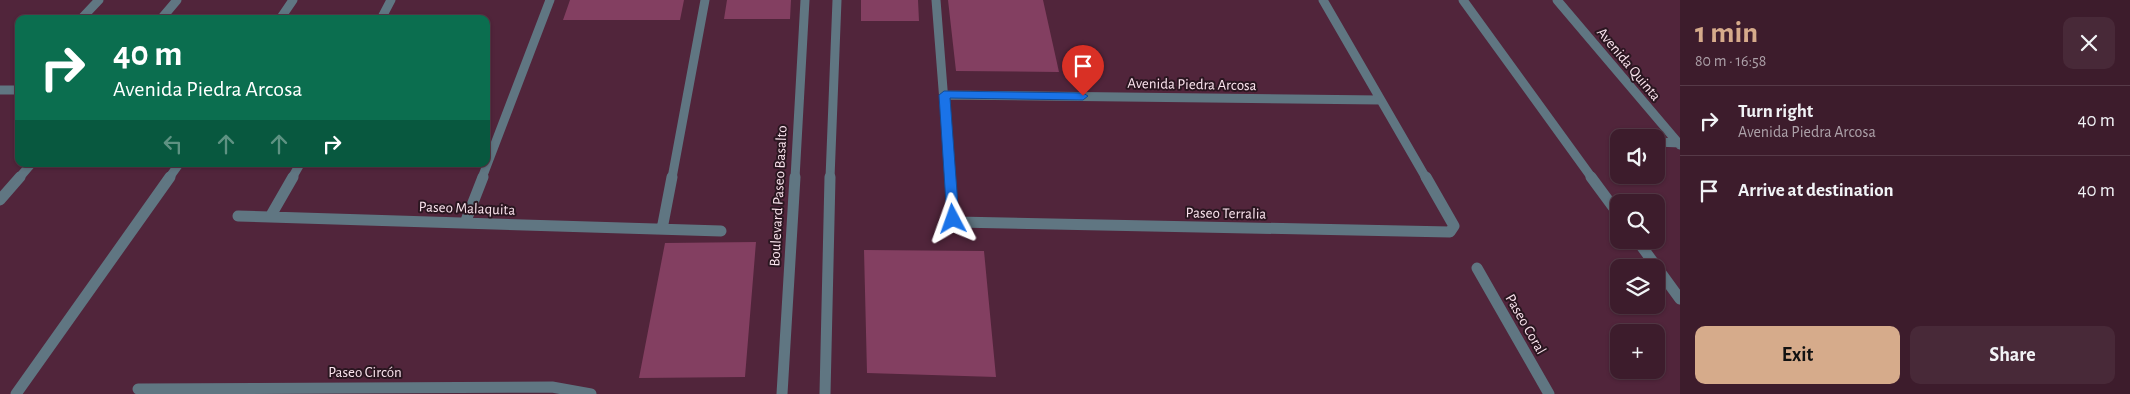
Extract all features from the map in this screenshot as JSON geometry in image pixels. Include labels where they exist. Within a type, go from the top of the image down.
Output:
[{"type":"street","points":[[85,15],[99,0]]},
{"type":"street","points":[[165,15],[178,0]]},
{"type":"street","points":[[283,15],[294,0]]},
{"type":"street","points":[[383,15],[391,0]]},
{"type":"street","points":[[490,157],[550,0]]},
{"type":"street","points":[[662,229],[705,0]]},
{"type":"street","name":"Boulevard Paseo Basalto","points":[[782,394],[805,0]]},
{"type":"street","points":[[825,394],[829,195],[837,0]]},
{"type":"street","name":"Paseo Terralia","points":[[936,0],[953,219],[956,222],[1450,232],[1454,230],[1454,226],[1323,0]]},
{"type":"street","points":[[1464,0],[1610,203]]},
{"type":"street","name":"Avenida Quinta","points":[[1557,0],[1679,143]]},
{"type":"street","points":[[0,90],[15,89]]},
{"type":"street","name":"Avenida Piedra Arcosa","points":[[944,95],[1380,100]]},
{"type":"street","points":[[1665,142],[1679,143]]},
{"type":"street","points":[[0,200],[28,167]]},
{"type":"street","points":[[16,394],[177,167]]},
{"type":"street","points":[[270,217],[298,167]]},
{"type":"street","points":[[465,223],[486,167]]},
{"type":"street","name":"Paseo Malaquita","points":[[238,216],[720,231]]},
{"type":"street","points":[[1644,249],[1680,299]]},
{"type":"street","name":"Paseo Coral","points":[[1477,268],[1549,394]]},
{"type":"street","name":"Paseo Circón","points":[[138,389],[189,392],[405,391],[552,387],[592,394]]},
{"type":"shaded area","points":[[570,0],[684,0],[680,20],[563,20]]},
{"type":"shaded area","points":[[727,0],[791,0],[790,19],[724,19]]},
{"type":"shaded area","points":[[861,0],[918,0],[919,21],[861,21]]},
{"type":"shaded area","points":[[948,0],[1043,0],[1059,72],[956,71]]},
{"type":"shaded area","points":[[756,242],[745,377],[639,378],[665,243]]},
{"type":"shaded area","points":[[864,250],[984,251],[996,377],[867,373]]},
{"type":"route","points":[[953,219],[944,95],[1083,96]]}]
